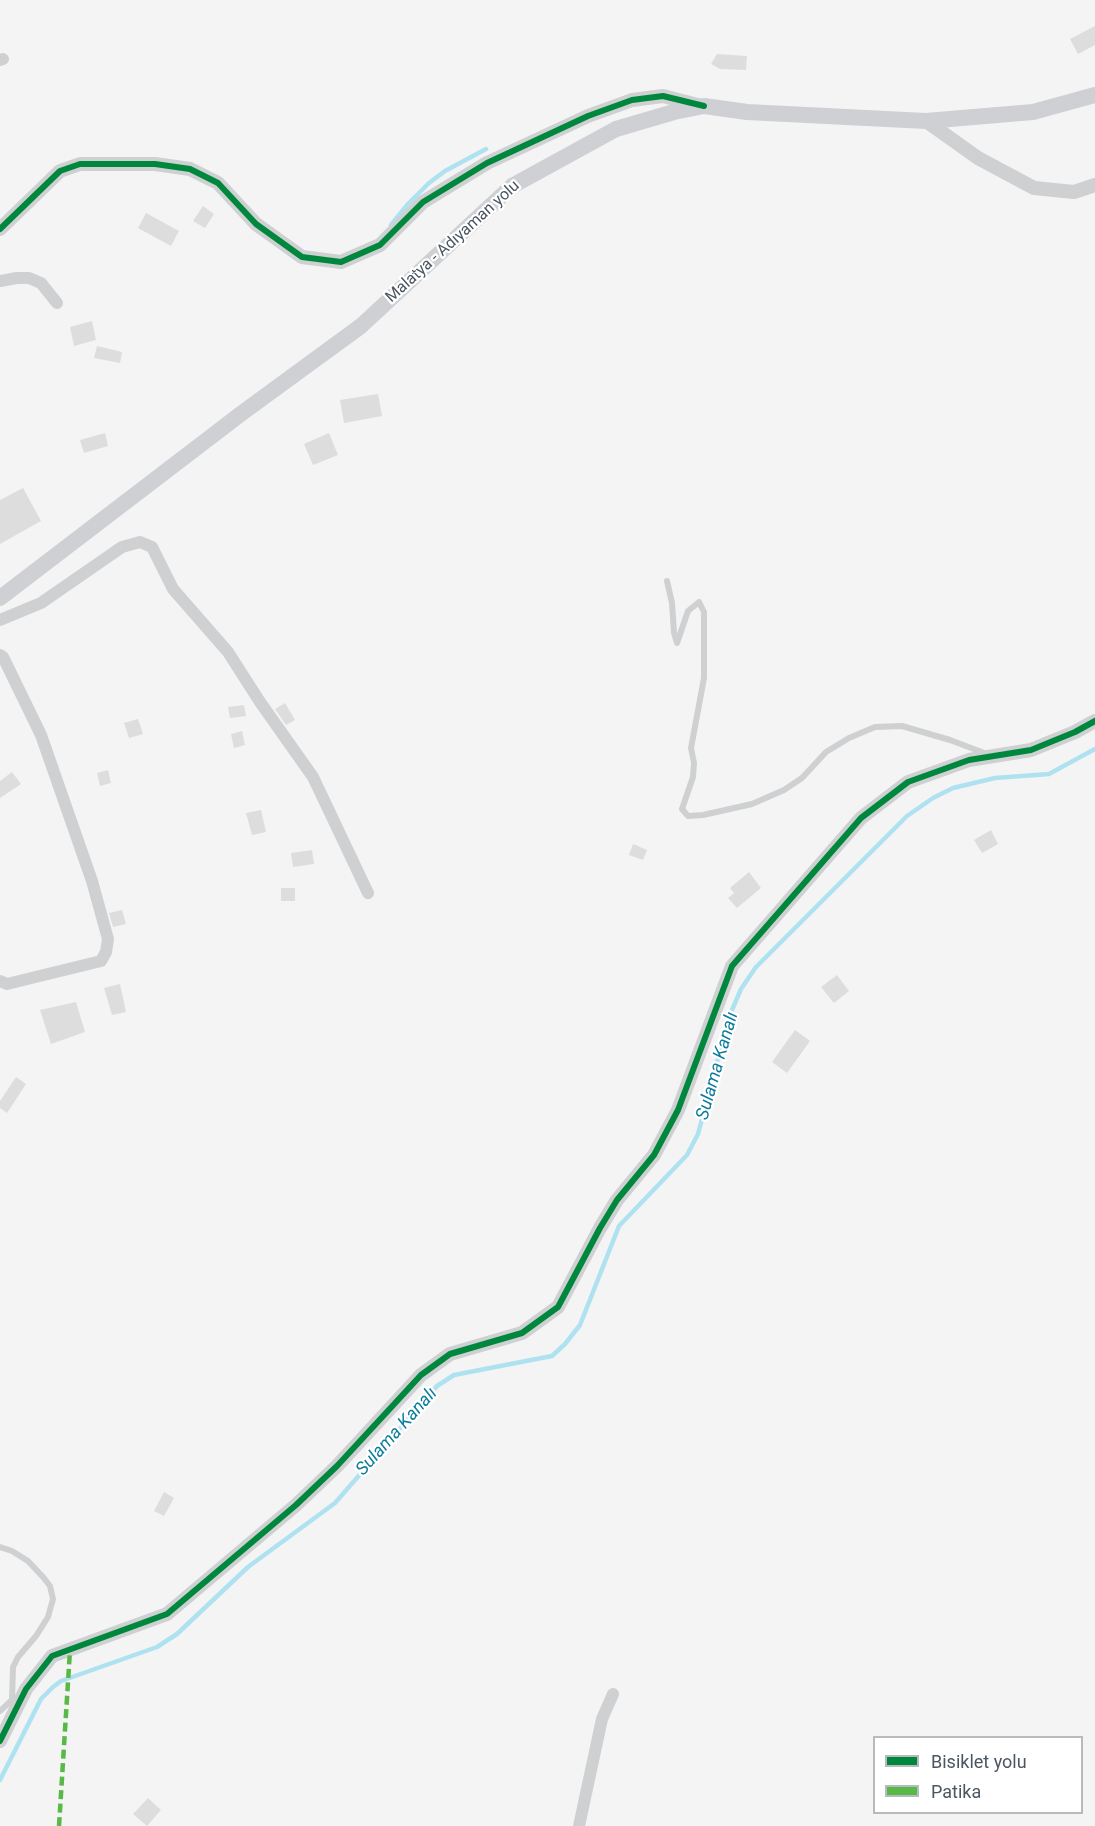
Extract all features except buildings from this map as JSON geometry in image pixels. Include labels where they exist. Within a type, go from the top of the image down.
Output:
[{"type":"main road","name":"Malatya - Adıyaman yolu","points":[[0,598],[242,413],[361,326],[512,186],[616,129],[704,106],[747,112],[926,121],[1033,112],[1095,95]]},
{"type":"street","points":[[0,229],[60,171],[80,164],[155,164],[190,169],[218,183],[256,224],[302,257],[341,262],[380,245],[423,202],[488,163],[588,116],[632,100],[663,96],[704,106]]},
{"type":"street","points":[[926,121],[978,158],[1034,188],[1074,192],[1095,185]]},
{"type":"street","points":[[0,281],[29,278],[41,283],[57,303]]},
{"type":"street","points":[[0,620],[41,603],[122,547],[140,542],[152,547],[173,589],[228,652],[313,777],[368,893]]},
{"type":"street","points":[[0,655],[41,735],[92,881],[108,939],[106,952],[101,961],[7,984],[0,981]]},
{"type":"street","points":[[0,1741],[26,1689],[52,1656],[167,1614],[296,1505],[337,1466],[422,1375],[450,1354],[522,1334],[558,1307],[575,1272],[617,1200],[654,1155],[678,1110],[732,966],[861,818],[908,782],[969,760],[1031,750],[1095,721]]},
{"type":"street","points":[[579,1826],[602,1719],[613,1694]]},
{"type":"lane","points":[[667,581],[677,643],[688,611],[699,602],[704,612],[704,678],[691,748],[694,763],[693,777],[682,809],[688,816],[752,804],[784,790],[802,778],[826,752],[849,738],[875,727],[902,726],[950,740],[991,756]]},
{"type":"lane","points":[[0,1547],[28,1561],[50,1587],[53,1599],[48,1617],[13,1667],[12,1701]]},
{"type":"lane","points":[[0,1711],[26,1689]]},
{"type":"waterway","name":"Sulama Kanalı","points":[[391,225],[429,183],[445,171],[486,149]]},
{"type":"waterway","name":"Sulama Kanalı","points":[[0,1780],[41,1699],[53,1687],[61,1681],[157,1647],[177,1634],[248,1567],[335,1503],[437,1386],[454,1375],[552,1356],[565,1344],[580,1325],[619,1226],[687,1155],[698,1134],[732,1010],[741,989],[756,967],[907,816],[933,798],[953,788],[995,778],[1049,774],[1095,749]]},
{"type":"marked path","points":[[59,1826],[70,1650]]},
{"type":"cycle path","points":[[0,229],[60,171],[80,164],[155,164],[190,169],[218,183],[256,224],[302,257],[341,262],[380,245],[423,202],[487,163],[588,116],[632,100],[663,96],[704,106]]},
{"type":"cycle path","points":[[0,1741],[26,1689],[52,1656],[167,1614],[296,1505],[337,1466],[421,1375],[450,1354],[522,1333],[558,1307],[617,1200],[654,1155],[678,1110],[732,966],[861,818],[908,782],[969,760],[1031,750],[1095,721]]}]
